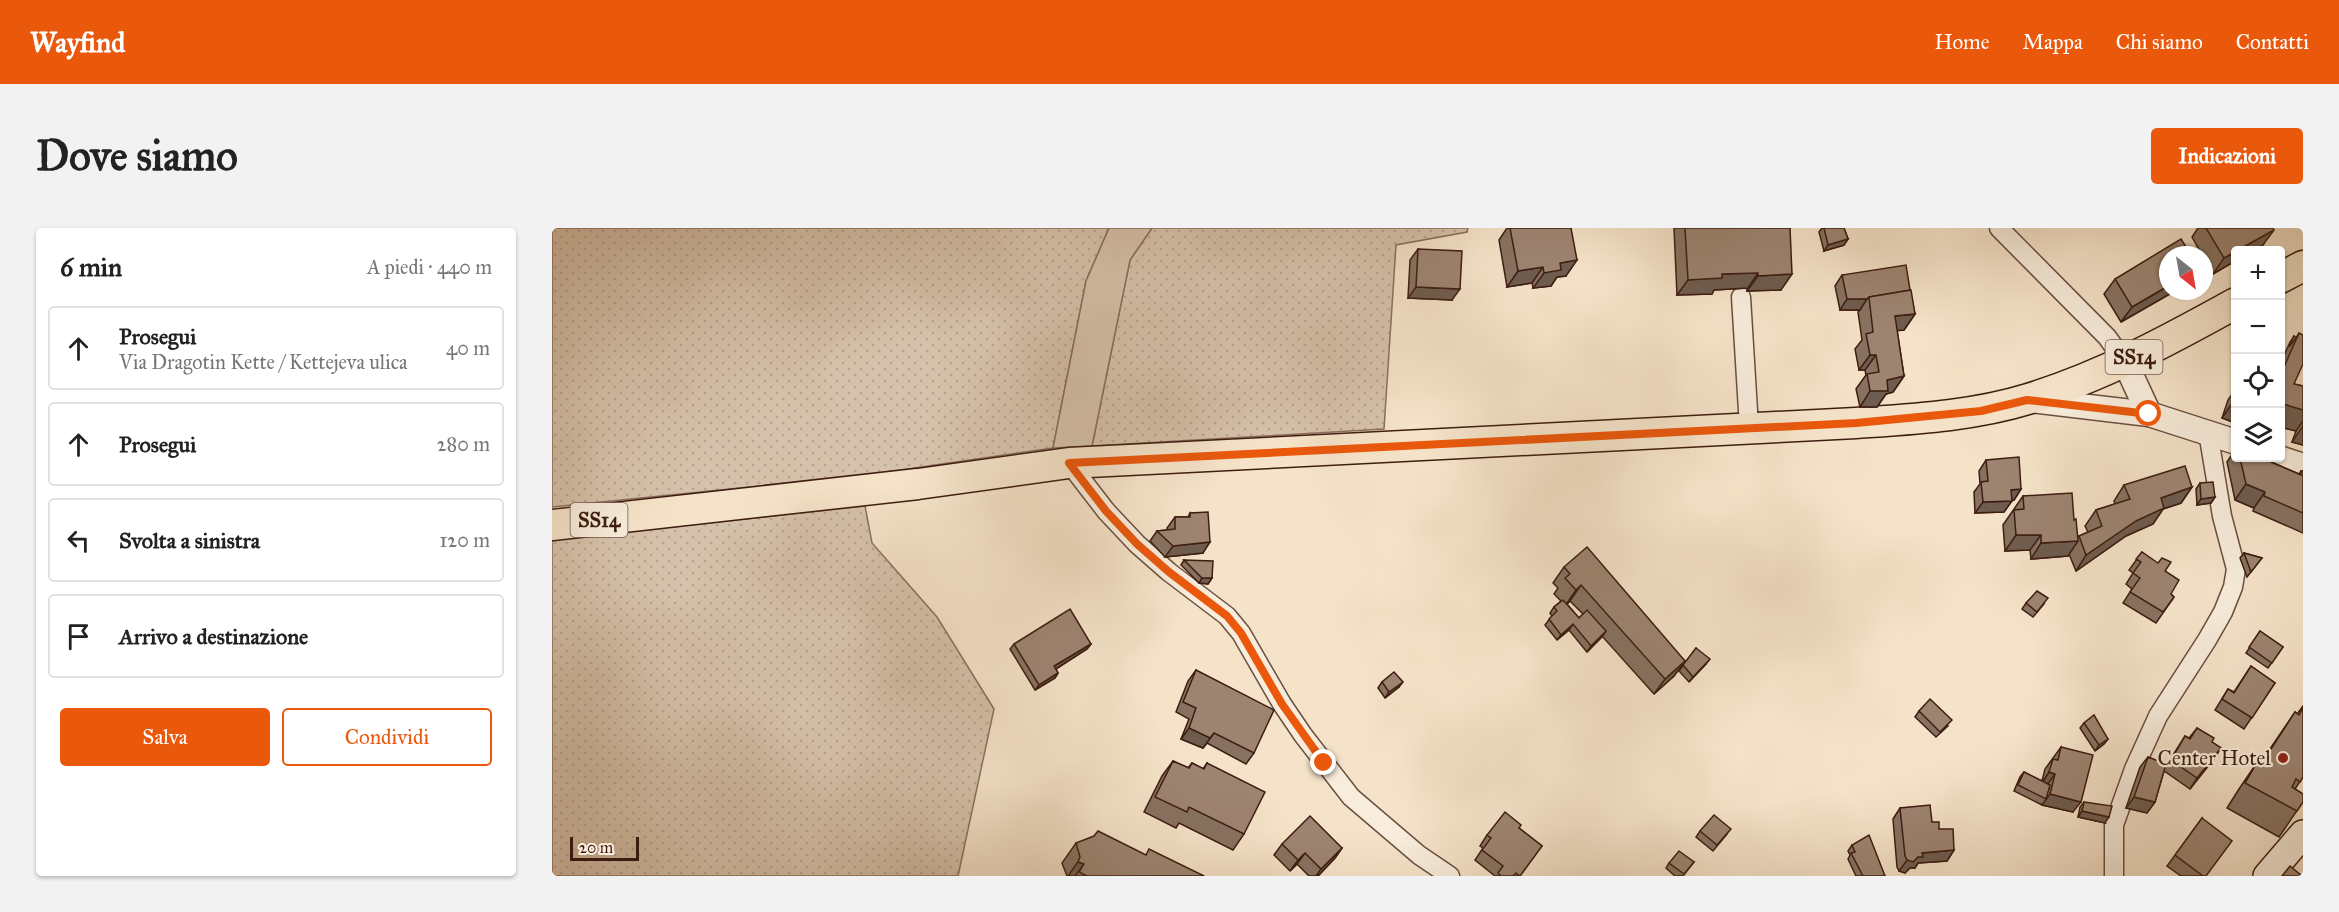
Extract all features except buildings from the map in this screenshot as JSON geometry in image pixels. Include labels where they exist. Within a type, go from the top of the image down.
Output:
[{"type":"main road","points":[[2285,275],[2303,266]]},
{"type":"main road","name":"SS14","points":[[552,525],[918,484],[1069,463],[1908,419],[1981,411],[2027,400],[2081,381],[2125,362],[2231,305]]},
{"type":"main road","points":[[2267,876],[2303,834]]},
{"type":"street","points":[[1999,228],[2107,337],[2125,362],[2149,414]]},
{"type":"street","points":[[1741,297],[1749,427]]},
{"type":"street","points":[[2027,400],[2149,414],[2231,441]]},
{"type":"street","points":[[2114,876],[2114,825],[2134,769],[2158,716],[2207,640],[2223,612],[2233,587],[2236,569],[2222,516],[2208,432]]},
{"type":"street","points":[[2285,460],[2303,466]]},
{"type":"street","points":[[1069,463],[1106,511],[1137,544],[1169,572],[1227,616],[1241,633],[1303,735],[1351,797],[1419,855],[1450,876]]},
{"type":"shaded area","points":[[552,228],[1109,228],[1086,281],[1053,448],[859,476],[552,507]]},
{"type":"shaded area","points":[[1109,228],[1152,228],[1130,260],[1092,446],[1053,448],[1086,281]]},
{"type":"shaded area","points":[[1152,228],[1468,228],[1467,232],[1396,245],[1384,429],[1092,446],[1130,260]]},
{"type":"shaded area","points":[[865,506],[872,543],[937,617],[994,709],[958,876],[552,876],[552,540]]},
{"type":"place","name":"Center Hotel","points":[[2283,758]]},
{"type":"route","points":[[1324,763],[1282,704],[1241,633],[1227,616],[1169,572],[1137,544],[1106,511],[1069,463],[1856,423],[1981,411],[2027,400],[2149,414]]}]
